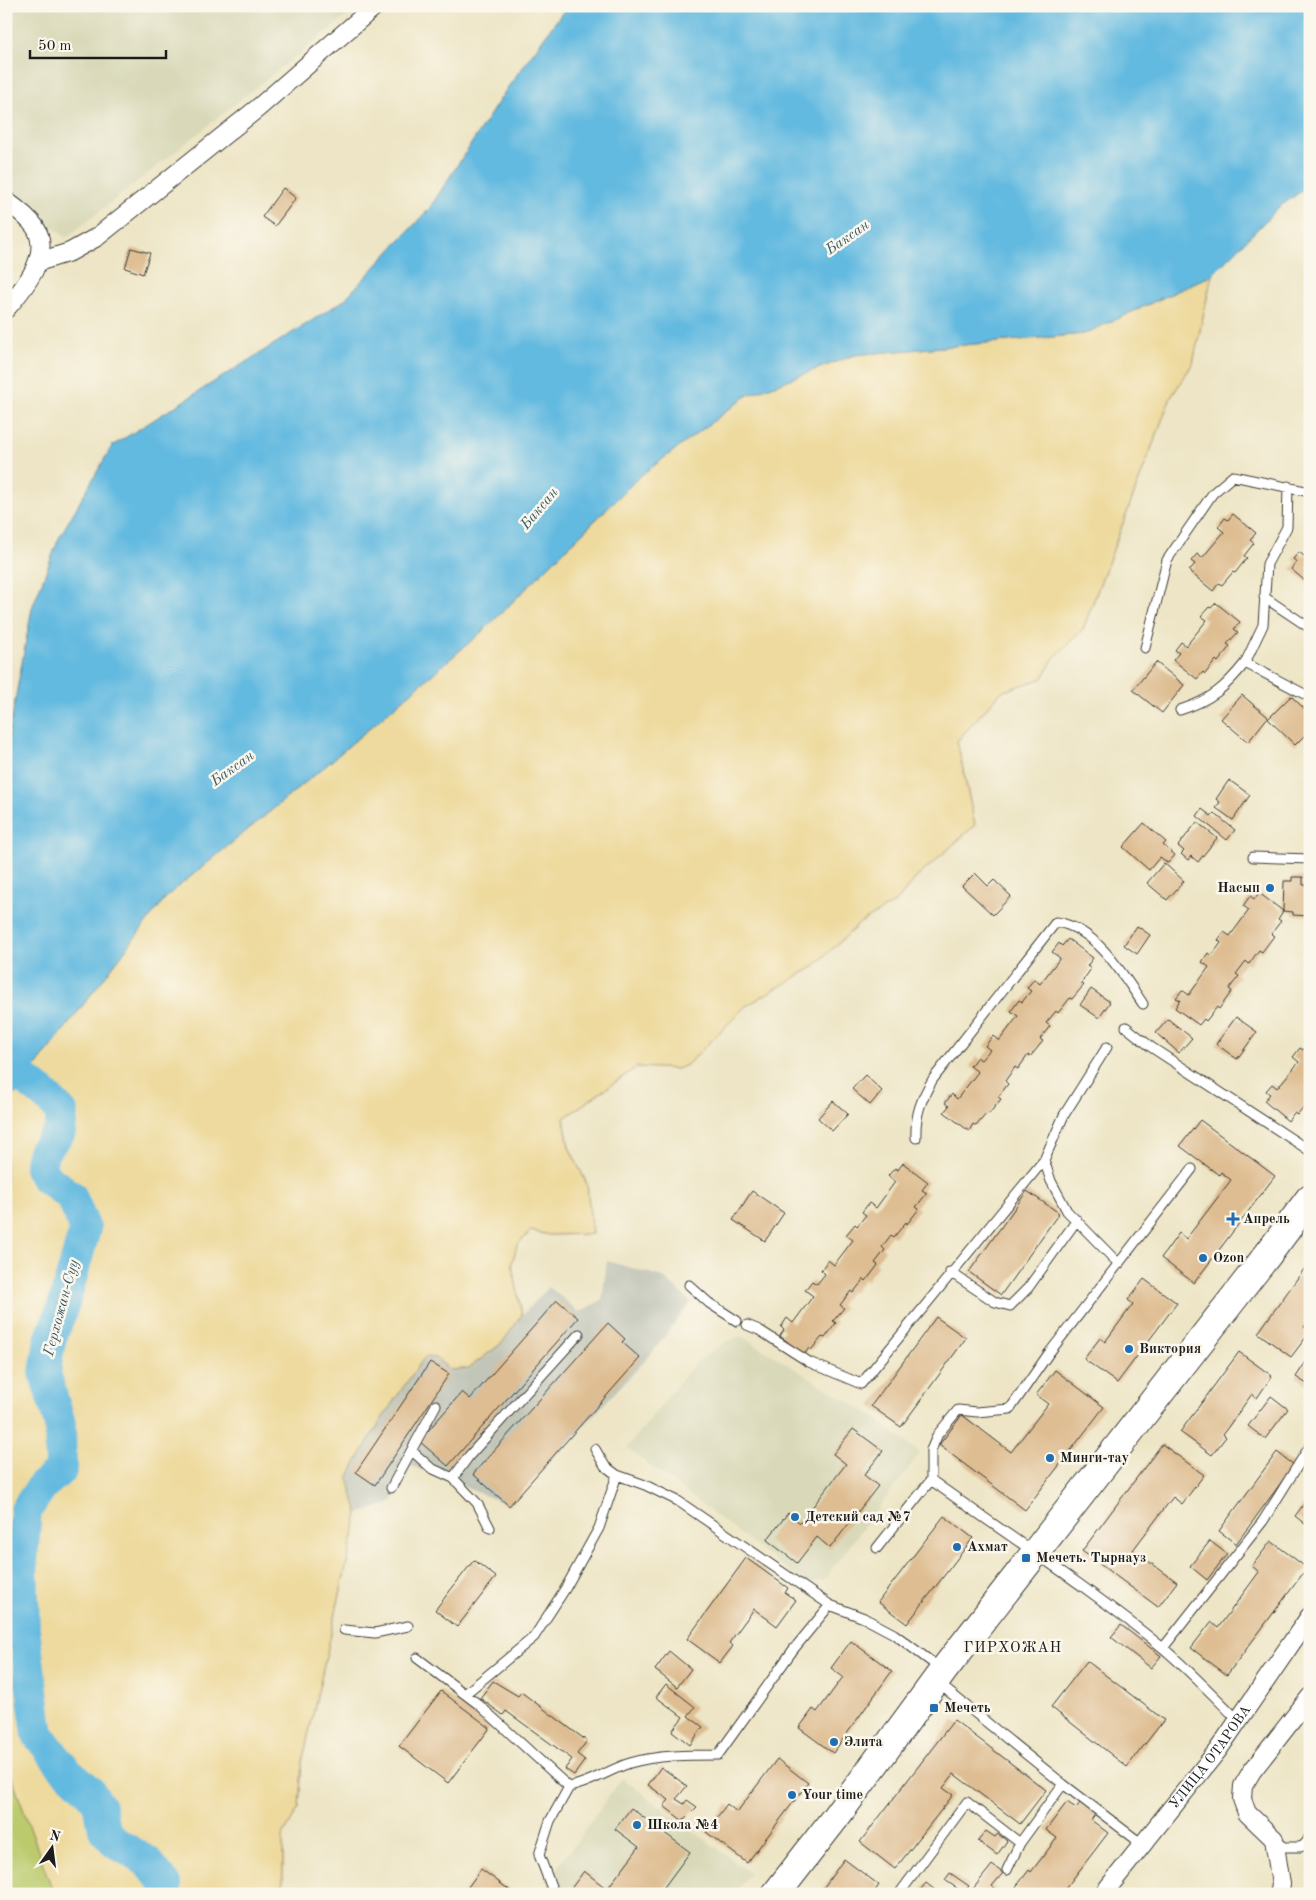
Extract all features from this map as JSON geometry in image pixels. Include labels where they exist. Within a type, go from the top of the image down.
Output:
[{"type":"main road","points":[[776,1894],[939,1676],[1310,1198]]},
{"type":"street","points":[[38,262],[70,252],[97,238],[265,102],[375,6]]},
{"type":"street","points":[[6,201],[35,227],[40,243],[38,262],[21,291],[6,309]]},
{"type":"street","name":"УЛИЦА ОТАРОВА","points":[[1103,1894],[1218,1750],[1237,1719],[1301,1640],[1310,1616]]},
{"type":"street","points":[[1279,1894],[1281,1884],[1274,1840],[1247,1813],[1242,1799],[1243,1786],[1252,1771],[1310,1697]]},
{"type":"lane","points":[[1145,648],[1167,560],[1213,492],[1234,476],[1310,492]]},
{"type":"lane","points":[[1180,710],[1204,702],[1228,684],[1245,663],[1263,625],[1267,564],[1287,528],[1288,486]]},
{"type":"lane","points":[[1264,597],[1307,626]]},
{"type":"lane","points":[[1245,663],[1310,697]]},
{"type":"lane","points":[[1253,857],[1310,859]]},
{"type":"lane","points":[[916,1138],[915,1122],[920,1101],[933,1079],[1056,922],[1070,924],[1106,951],[1143,1004]]},
{"type":"lane","points":[[1126,1027],[1151,1047],[1310,1152]]},
{"type":"lane","points":[[747,1325],[759,1330],[808,1362],[861,1384],[950,1272],[1044,1160],[1064,1115],[1107,1047]]},
{"type":"lane","points":[[1044,1160],[1055,1189],[1067,1211],[1119,1264]]},
{"type":"lane","points":[[877,1548],[931,1480],[931,1450],[938,1434],[958,1410],[977,1412],[1010,1409],[1192,1169]]},
{"type":"lane","points":[[950,1272],[995,1302],[1010,1306],[1028,1288],[1077,1220]]},
{"type":"lane","points":[[689,1285],[709,1303],[737,1321]]},
{"type":"lane","points":[[453,1478],[469,1456],[579,1334]]},
{"type":"lane","points":[[391,1488],[436,1405]]},
{"type":"lane","points":[[1163,1648],[1263,1521],[1310,1446]]},
{"type":"lane","points":[[595,1449],[605,1466],[617,1475],[645,1485],[678,1501],[830,1605],[864,1618],[894,1634],[939,1676],[1063,1784],[1142,1844]]},
{"type":"lane","points":[[412,1451],[431,1468],[453,1478],[476,1503],[490,1528]]},
{"type":"lane","points":[[465,1694],[534,1637],[565,1589],[599,1528],[617,1475]]},
{"type":"lane","points":[[931,1480],[997,1528],[1035,1552],[1163,1648],[1237,1719]]},
{"type":"lane","points":[[569,1787],[585,1784],[630,1763],[685,1755],[718,1755],[793,1650],[830,1605]]},
{"type":"lane","points":[[344,1630],[375,1633],[408,1626]]},
{"type":"lane","points":[[418,1658],[465,1694],[525,1745],[569,1787]]},
{"type":"lane","points":[[1007,1870],[1020,1844],[1063,1784]]},
{"type":"lane","points":[[554,1894],[538,1855],[550,1821],[569,1787]]},
{"type":"lane","points":[[899,1894],[967,1802],[1020,1844]]},
{"type":"lane","points":[[1274,1840],[1285,1847],[1300,1847],[1310,1837]]},
{"type":"shaded area","points":[[6,6],[359,6],[66,238],[6,187]]},
{"type":"shaded area","points":[[607,1261],[663,1277],[691,1302],[651,1354],[509,1505],[412,1466],[391,1503],[358,1514],[348,1478],[365,1445],[402,1388],[425,1357],[436,1358],[450,1370],[502,1343],[522,1315],[549,1287],[579,1312],[602,1300]]},
{"type":"shaded area","name":"Детский сад №7","points":[[741,1336],[874,1417],[920,1453],[823,1581],[805,1583],[627,1448],[695,1363],[727,1341]]},
{"type":"shaded area","name":"Школа №4","points":[[622,1778],[750,1873],[734,1894],[559,1894],[554,1873]]},
{"type":"green space","points":[[6,1774],[12,1778],[54,1894],[6,1894]]},
{"type":"sand","points":[[1212,275],[1193,363],[1170,399],[1083,629],[1053,659],[1043,678],[1001,692],[957,741],[975,825],[914,880],[896,902],[860,923],[813,967],[746,1006],[688,1064],[677,1069],[637,1067],[564,1118],[569,1147],[587,1184],[592,1234],[549,1235],[531,1231],[517,1245],[512,1263],[522,1315],[502,1343],[469,1368],[450,1370],[436,1358],[425,1357],[365,1446],[348,1478],[358,1514],[302,1763],[299,1807],[283,1836],[283,1894],[54,1894],[12,1778],[6,1774],[6,1105],[167,896],[323,768],[485,629],[640,476],[748,395],[854,355],[1084,334]]},
{"type":"water","name":"Баксан","points":[[571,6],[1310,6],[1310,185],[1279,207],[1212,275],[1084,334],[854,355],[748,395],[640,476],[485,629],[323,768],[167,896],[6,1105],[6,750],[32,608],[59,538],[112,446],[343,301],[429,209],[508,87],[562,13]]},
{"type":"building","points":[[283,188],[296,198],[275,226],[262,217]]},
{"type":"building","points":[[131,248],[150,253],[143,274],[125,268]]},
{"type":"building","points":[[1233,514],[1256,533],[1250,540],[1254,543],[1244,556],[1247,558],[1235,573],[1233,572],[1222,585],[1219,583],[1213,591],[1189,571],[1195,564],[1191,561],[1197,554],[1202,558],[1224,532],[1218,527],[1225,518],[1228,520]]},
{"type":"building","points":[[1310,549],[1310,585],[1291,569],[1297,562],[1293,559],[1299,552],[1304,556]]},
{"type":"building","points":[[1216,603],[1240,622],[1234,629],[1238,632],[1227,644],[1230,646],[1218,662],[1216,660],[1205,674],[1203,672],[1197,679],[1173,660],[1179,653],[1175,650],[1181,642],[1186,646],[1207,620],[1201,616],[1209,607],[1211,608]]},
{"type":"building","points":[[1156,662],[1184,685],[1162,713],[1133,690]]},
{"type":"building","points":[[1242,695],[1268,717],[1248,742],[1221,719]]},
{"type":"building","points":[[1291,696],[1310,714],[1310,730],[1295,745],[1268,719]]},
{"type":"building","points":[[1229,780],[1250,795],[1233,820],[1216,808],[1220,802],[1216,799]]},
{"type":"building","points":[[1202,809],[1211,816],[1214,813],[1235,830],[1227,840],[1197,816]]},
{"type":"building","points":[[1197,822],[1217,838],[1198,862],[1191,856],[1188,860],[1181,854],[1184,851],[1178,846]]},
{"type":"building","points":[[1144,823],[1166,842],[1163,845],[1175,855],[1168,863],[1160,857],[1149,870],[1123,847]]},
{"type":"building","points":[[1164,863],[1184,881],[1167,900],[1147,883]]},
{"type":"building","points":[[975,873],[988,886],[994,880],[1011,896],[993,915],[962,886]]},
{"type":"building","points":[[1292,877],[1303,877],[1303,885],[1310,885],[1310,916],[1293,915],[1293,912],[1283,911],[1284,881],[1292,881]]},
{"type":"building","points":[[1259,893],[1283,911],[1278,919],[1281,921],[1271,934],[1274,936],[1262,952],[1259,950],[1249,964],[1246,961],[1236,974],[1239,976],[1229,989],[1232,991],[1219,1009],[1217,1007],[1206,1021],[1204,1019],[1199,1025],[1175,1008],[1180,1000],[1176,998],[1182,990],[1189,995],[1209,967],[1202,962],[1208,953],[1212,955],[1221,943],[1218,940],[1224,932],[1230,936],[1249,910],[1243,906],[1250,896],[1254,899]]},
{"type":"building","points":[[1137,926],[1150,935],[1137,954],[1124,945]]},
{"type":"building","points":[[1068,939],[1093,958],[1087,966],[1091,969],[1081,983],[1084,985],[1046,1023],[1050,1026],[1040,1039],[1043,1041],[1030,1057],[1028,1055],[1018,1069],[1015,1067],[1005,1081],[1008,1084],[998,1097],[1001,1099],[976,1126],[973,1124],[969,1131],[944,1112],[949,1106],[945,1103],[952,1094],[957,1099],[978,1072],[970,1066],[977,1057],[981,1060],[990,1050],[985,1046],[993,1036],[999,1041],[1018,1016],[1011,1011],[1019,1000],[1022,1002],[1031,991],[1027,988],[1034,979],[1040,984],[1060,958],[1052,952],[1059,943],[1062,946]]},
{"type":"building","points":[[1091,989],[1110,1002],[1099,1018],[1080,1005]]},
{"type":"building","points":[[1236,1017],[1257,1032],[1237,1059],[1216,1044]]},
{"type":"building","points":[[1168,1019],[1192,1038],[1179,1053],[1156,1033]]},
{"type":"building","points":[[1308,1044],[1310,1045],[1310,1103],[1308,1101],[1297,1115],[1294,1113],[1288,1121],[1264,1101],[1270,1094],[1266,1091],[1272,1084],[1277,1088],[1299,1062],[1293,1057],[1300,1048],[1303,1050]]},
{"type":"building","points":[[865,1075],[882,1091],[870,1105],[852,1089]]},
{"type":"building","points":[[833,1101],[848,1114],[832,1131],[818,1118]]},
{"type":"building","points":[[1200,1120],[1275,1176],[1194,1283],[1161,1258],[1179,1233],[1186,1239],[1231,1180],[1221,1172],[1219,1175],[1180,1146]]},
{"type":"building","points":[[903,1163],[928,1182],[922,1190],[927,1193],[916,1207],[919,1209],[894,1237],[891,1235],[882,1247],[885,1250],[875,1263],[878,1265],[866,1281],[864,1279],[853,1293],[851,1291],[840,1305],[844,1308],[833,1321],[836,1323],[825,1338],[822,1337],[804,1355],[780,1336],[784,1330],[781,1327],[787,1318],[793,1323],[813,1296],[805,1290],[812,1281],[817,1284],[825,1274],[821,1270],[828,1260],[834,1265],[853,1240],[846,1235],[866,1215],[862,1212],[869,1203],[876,1208],[895,1182],[888,1176],[895,1168],[898,1170]]},
{"type":"building","points":[[752,1191],[784,1213],[765,1241],[733,1220]]},
{"type":"building","points":[[1027,1191],[1059,1213],[1001,1295],[969,1272]]},
{"type":"building","points":[[1310,1261],[1310,1318],[1304,1327],[1310,1332],[1291,1357],[1258,1333]]},
{"type":"building","points":[[1144,1279],[1177,1303],[1117,1383],[1084,1359],[1100,1338],[1105,1342],[1133,1304],[1128,1300]]},
{"type":"building","points":[[557,1300],[578,1318],[448,1466],[419,1441],[462,1392],[470,1399]]},
{"type":"building","points":[[936,1317],[966,1338],[901,1427],[871,1406]]},
{"type":"building","points":[[608,1323],[625,1339],[622,1342],[640,1358],[509,1506],[473,1474]]},
{"type":"building","points":[[1239,1352],[1272,1376],[1257,1398],[1252,1394],[1223,1434],[1226,1437],[1212,1455],[1180,1432]]},
{"type":"building","points":[[430,1362],[449,1374],[375,1485],[356,1472]]},
{"type":"building","points":[[1305,1363],[1310,1366],[1310,1386],[1296,1377]]},
{"type":"building","points":[[1055,1370],[1104,1407],[1025,1510],[939,1445],[962,1415],[1011,1452],[1048,1404],[1036,1395]]},
{"type":"building","points":[[1271,1396],[1288,1409],[1265,1439],[1248,1426]]},
{"type":"building","points":[[853,1429],[883,1451],[864,1475],[878,1486],[830,1548],[817,1537],[797,1563],[767,1540],[788,1513],[800,1523],[846,1464],[833,1454]]},
{"type":"building","points":[[1162,1444],[1204,1475],[1182,1504],[1173,1497],[1133,1550],[1177,1582],[1158,1607],[1082,1551]]},
{"type":"building","points":[[1277,1452],[1294,1465],[1236,1544],[1219,1531]]},
{"type":"building","points":[[1310,1498],[1310,1528],[1295,1516]]},
{"type":"building","points":[[944,1516],[973,1538],[907,1624],[878,1602]]},
{"type":"building","points":[[1210,1541],[1227,1554],[1207,1580],[1190,1566]]},
{"type":"building","points":[[1271,1541],[1307,1568],[1227,1675],[1191,1648],[1211,1622],[1218,1628],[1259,1572],[1252,1566]]},
{"type":"building","points":[[746,1558],[788,1588],[785,1593],[796,1600],[777,1626],[754,1609],[729,1643],[733,1646],[720,1663],[687,1639]]},
{"type":"building","points":[[474,1560],[496,1577],[457,1627],[435,1610]]},
{"type":"building","points":[[1121,1625],[1161,1656],[1151,1668],[1111,1637]]},
{"type":"building","points":[[851,1641],[892,1671],[833,1753],[799,1728],[813,1709],[817,1712],[843,1677],[831,1668]]},
{"type":"building","points":[[669,1651],[691,1669],[677,1687],[655,1670]]},
{"type":"building","points":[[1087,1661],[1164,1720],[1127,1767],[1051,1707]]},
{"type":"building","points":[[493,1681],[518,1696],[521,1692],[587,1741],[577,1754],[585,1760],[574,1775],[565,1769],[572,1759],[506,1711],[503,1715],[480,1698]]},
{"type":"building","points":[[666,1684],[695,1707],[688,1716],[703,1727],[690,1745],[672,1731],[683,1717],[656,1697]]},
{"type":"building","points":[[441,1691],[490,1728],[448,1783],[399,1746]]},
{"type":"building","points":[[954,1720],[1046,1790],[1020,1824],[954,1774],[943,1788],[953,1795],[895,1869],[860,1842]]},
{"type":"building","points":[[777,1759],[808,1783],[747,1863],[706,1832],[727,1804],[737,1812]]},
{"type":"building","points":[[661,1767],[687,1786],[676,1799],[684,1804],[687,1800],[697,1807],[683,1821],[664,1806],[669,1800],[648,1785]]},
{"type":"building","points":[[1067,1802],[1076,1808],[1080,1803],[1095,1814],[1091,1820],[1108,1833],[1066,1888],[1072,1894],[1021,1894],[1015,1888],[1029,1870],[1031,1872],[1057,1838],[1046,1830]]},
{"type":"building","points":[[631,1808],[690,1852],[659,1894],[567,1894],[584,1871],[607,1889],[639,1847],[615,1829]]},
{"type":"building","points":[[986,1831],[995,1837],[998,1834],[1007,1841],[997,1855],[978,1841]]},
{"type":"building","points":[[844,1859],[879,1885],[873,1894],[819,1894]]},
{"type":"building","points":[[992,1865],[1003,1873],[992,1886],[1002,1894],[980,1894],[973,1889]]},
{"type":"building","points":[[481,1869],[515,1894],[463,1894]]},
{"type":"building","points":[[950,1873],[969,1886],[964,1893],[945,1880]]},
{"type":"building","points":[[926,1883],[940,1894],[917,1894]]},
{"type":"waterway","name":"Герхожан-Суу","points":[[6,1065],[44,1094],[62,1112],[60,1132],[43,1152],[40,1168],[46,1178],[71,1196],[85,1229],[63,1307],[50,1340],[45,1373],[60,1424],[61,1470],[43,1485],[26,1510],[22,1561],[24,1629],[38,1735],[64,1768],[89,1790],[100,1807],[104,1830],[115,1842],[148,1862],[166,1885],[165,1894]]},
{"type":"place","name":"Насып","points":[[1270,888]]},
{"type":"place","name":"Апрель","points":[[1233,1219]]},
{"type":"place","name":"Ozon","points":[[1203,1258]]},
{"type":"place","name":"Виктория","points":[[1129,1349]]},
{"type":"place","name":"Минги-тау","points":[[1050,1458]]},
{"type":"place","name":"Детский сад №7","points":[[795,1517]]},
{"type":"place","name":"Ахмат","points":[[957,1547]]},
{"type":"place","name":"Мечеть. Тырнауз","points":[[1026,1558]]},
{"type":"place","name":"Мечеть","points":[[934,1708]]},
{"type":"place","name":"Элита","points":[[834,1742]]},
{"type":"place","name":"Your time","points":[[792,1795]]},
{"type":"place","name":"Школа №4","points":[[637,1825]]},
{"type":"district","name":"ГИРХОЖАН","points":[[1013,1648]]}]
